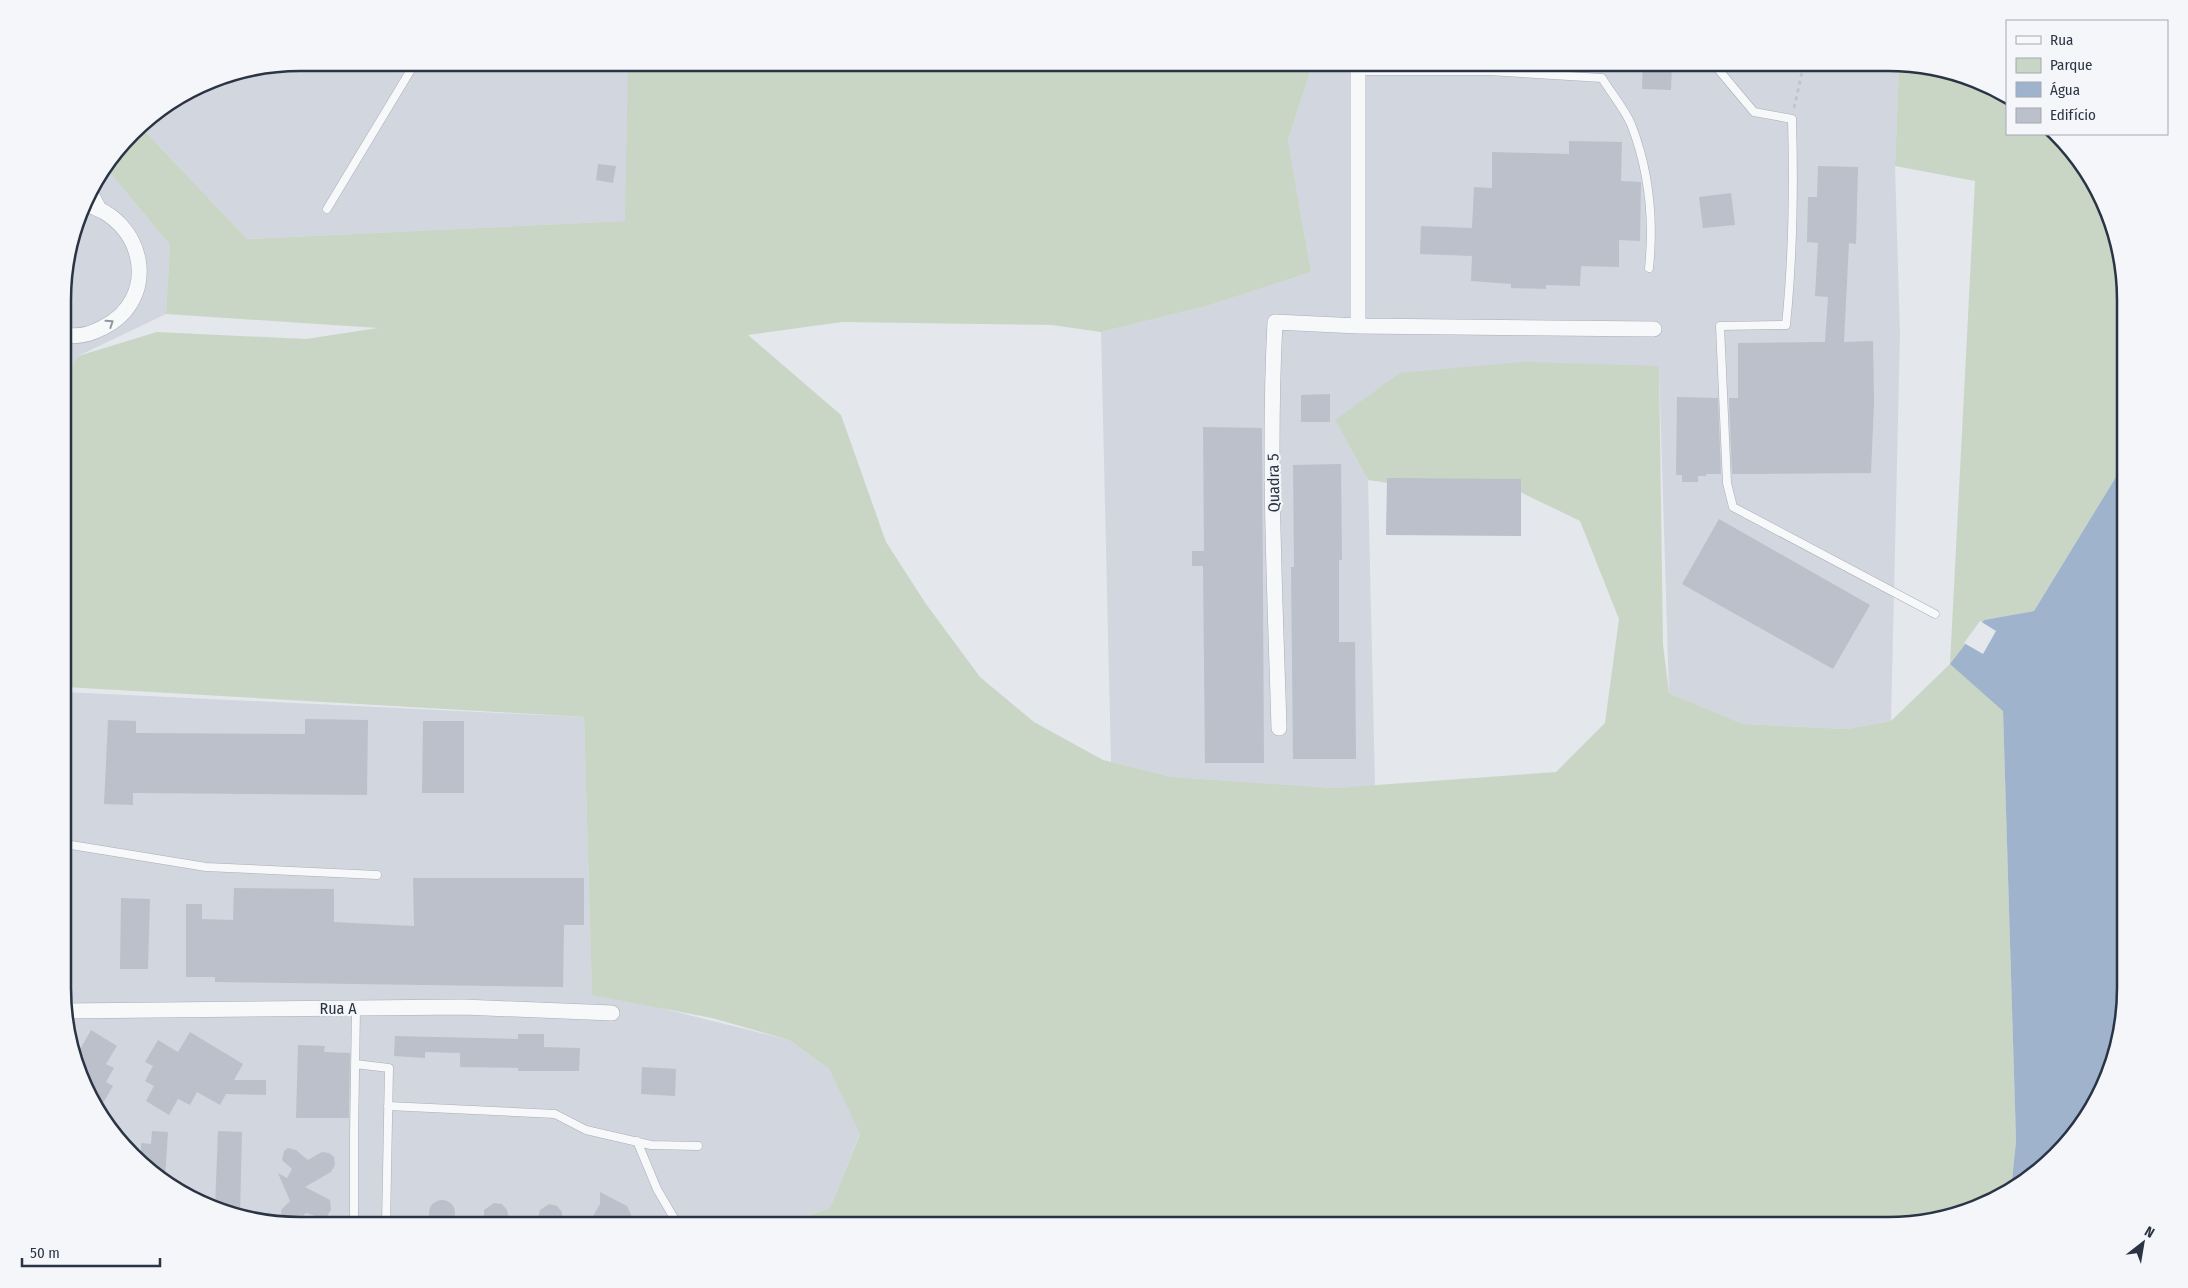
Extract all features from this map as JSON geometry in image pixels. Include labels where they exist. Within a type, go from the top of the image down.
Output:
[{"type":"street","points":[[1358,71],[1358,326]]},
{"type":"street","points":[[71,336],[91,334],[112,324],[128,307],[138,285],[139,261],[132,239],[118,220],[92,206]]},
{"type":"street","name":"Quadra 5","points":[[1279,728],[1273,491],[1272,385],[1275,322],[1358,326],[1654,329]]},
{"type":"street","name":"Rua A","points":[[73,1011],[462,1007],[612,1013]]},
{"type":"lane","points":[[327,209],[409,71]]},
{"type":"lane","points":[[1489,71],[1602,78],[1630,122],[1646,172],[1652,237],[1649,268]]},
{"type":"lane","points":[[1720,71],[1754,112],[1792,119],[1795,194],[1792,261],[1786,325],[1720,326],[1728,483],[1733,508],[1935,614]]},
{"type":"lane","points":[[71,845],[206,867],[377,875]]},
{"type":"lane","points":[[354,1217],[356,1008]]},
{"type":"lane","points":[[355,1064],[389,1068],[386,1217]]},
{"type":"lane","points":[[388,1106],[555,1114],[586,1130],[651,1145],[698,1146]]},
{"type":"lane","points":[[637,1141],[657,1189],[673,1217]]},
{"type":"path","points":[[1792,119],[1802,71]]},
{"type":"shaded area","points":[[300,71],[632,71],[626,221],[247,239],[145,131],[173,110],[199,95],[241,79],[270,73]]},
{"type":"shaded area","points":[[1310,71],[1899,72],[1895,166],[1900,335],[1891,721],[1847,729],[1743,724],[1669,693],[1659,366],[1335,420],[1368,480],[1375,786],[1335,788],[1172,777],[1111,762],[1101,332],[1207,306],[1311,272],[1288,140]]},
{"type":"shaded area","points":[[110,173],[170,245],[166,314],[78,356],[71,367],[73,270],[83,227],[95,199]]},
{"type":"shaded area","points":[[71,692],[584,717],[592,991],[789,1040],[829,1069],[860,1133],[830,1208],[805,1217],[300,1217],[270,1215],[227,1205],[199,1193],[173,1178],[138,1150],[110,1115],[95,1089],[79,1047],[73,1018],[71,988]]},
{"type":"green space","points":[[628,71],[1310,71],[1288,140],[1311,272],[1207,306],[1101,332],[1052,325],[842,322],[748,335],[841,415],[886,542],[926,604],[980,677],[1034,722],[1103,760],[1172,777],[1335,788],[1556,772],[1605,723],[1619,619],[1580,521],[1516,490],[1456,493],[1368,480],[1335,420],[1400,373],[1522,362],[1659,366],[1663,645],[1669,693],[1743,724],[1847,729],[1891,721],[1950,664],[1975,181],[1895,166],[1899,72],[1918,73],[1961,83],[2006,104],[2006,135],[2047,135],[2060,149],[2086,186],[2105,227],[2109,241],[2115,270],[2117,300],[2117,475],[2034,611],[1984,620],[1951,664],[2003,710],[2016,1141],[2012,1180],[1989,1193],[1961,1205],[1918,1215],[1888,1217],[805,1217],[830,1208],[860,1134],[829,1069],[789,1040],[712,1018],[592,995],[584,717],[71,687],[71,367],[78,356],[157,332],[306,339],[378,328],[166,314],[170,245],[110,173],[128,149],[145,131],[247,239],[625,221]]},
{"type":"water","points":[[2117,475],[2117,988],[2115,1018],[2105,1061],[2093,1089],[2078,1115],[2050,1150],[2012,1180],[2016,1141],[2003,711],[1950,664],[1984,620],[2034,611]]},
{"type":"pier","points":[[1980,621],[1996,631],[1983,654],[1964,643]]},
{"type":"building","points":[[1643,71],[1672,71],[1671,90],[1642,89]]},
{"type":"building","points":[[1569,141],[1622,142],[1621,181],[1641,182],[1640,241],[1619,240],[1619,267],[1581,266],[1580,286],[1546,285],[1546,289],[1511,288],[1511,284],[1471,281],[1472,256],[1420,254],[1421,226],[1472,228],[1474,187],[1492,188],[1492,152],[1569,154]]},
{"type":"building","points":[[598,164],[616,166],[613,183],[596,180]]},
{"type":"building","points":[[1818,166],[1858,167],[1856,244],[1849,243],[1844,342],[1873,341],[1874,402],[1871,473],[1732,474],[1729,398],[1738,398],[1738,343],[1825,342],[1828,297],[1815,296],[1818,243],[1807,242],[1808,197],[1817,197]]},
{"type":"building","points":[[1731,193],[1735,225],[1703,228],[1699,197]]},
{"type":"building","points":[[1330,394],[1330,422],[1301,422],[1301,395]]},
{"type":"building","points":[[1677,397],[1718,398],[1721,474],[1698,476],[1698,482],[1682,482],[1682,475],[1676,475]]},
{"type":"building","points":[[1203,427],[1262,428],[1264,763],[1205,763],[1203,566],[1192,566],[1192,551],[1204,551]]},
{"type":"building","points":[[1341,464],[1342,560],[1339,560],[1339,642],[1355,642],[1356,759],[1293,759],[1291,567],[1294,567],[1293,465]]},
{"type":"building","points":[[1387,478],[1521,479],[1521,536],[1386,535]]},
{"type":"building","points":[[1719,519],[1870,605],[1833,669],[1682,584]]},
{"type":"building","points":[[305,719],[368,720],[367,795],[133,793],[133,805],[104,804],[108,720],[136,721],[136,733],[305,734]]},
{"type":"building","points":[[423,721],[464,721],[464,793],[422,793]]},
{"type":"building","points":[[413,878],[584,878],[584,925],[564,925],[563,987],[215,982],[215,977],[186,977],[186,904],[202,904],[202,919],[233,920],[234,888],[334,889],[334,922],[414,926]]},
{"type":"building","points":[[121,898],[150,899],[148,969],[120,969]]},
{"type":"building","points":[[91,1030],[117,1046],[106,1064],[114,1068],[106,1082],[113,1086],[103,1103],[95,1089],[80,1050]]},
{"type":"building","points":[[190,1032],[243,1064],[234,1080],[266,1080],[266,1095],[226,1094],[220,1105],[197,1092],[190,1105],[178,1099],[169,1115],[146,1101],[154,1086],[145,1081],[153,1066],[145,1062],[158,1040],[178,1052]]},
{"type":"building","points":[[518,1034],[544,1034],[544,1047],[580,1048],[579,1071],[518,1071],[518,1068],[460,1067],[460,1053],[425,1052],[425,1058],[394,1056],[395,1036],[518,1039]]},
{"type":"building","points":[[298,1045],[325,1046],[324,1052],[350,1053],[349,1118],[296,1118]]},
{"type":"building","points":[[642,1067],[676,1069],[675,1096],[641,1094]]},
{"type":"building","points":[[152,1131],[168,1132],[165,1172],[141,1153],[141,1143],[151,1144]]},
{"type":"building","points":[[218,1131],[242,1132],[240,1209],[215,1200]]},
{"type":"building","points":[[288,1148],[296,1150],[308,1160],[322,1152],[329,1153],[334,1157],[335,1165],[331,1172],[305,1187],[330,1200],[331,1210],[327,1216],[319,1217],[306,1213],[302,1217],[282,1216],[281,1210],[290,1201],[278,1173],[287,1178],[292,1169],[282,1160],[284,1151]]},
{"type":"building","points":[[600,1192],[627,1206],[632,1217],[593,1217],[600,1204]]},
{"type":"building","points":[[437,1201],[447,1201],[454,1208],[454,1217],[430,1217],[430,1208]]},
{"type":"building","points":[[494,1203],[502,1204],[507,1210],[509,1217],[484,1217],[484,1210]]},
{"type":"building","points":[[549,1204],[557,1206],[562,1212],[562,1217],[538,1217],[540,1210]]}]
